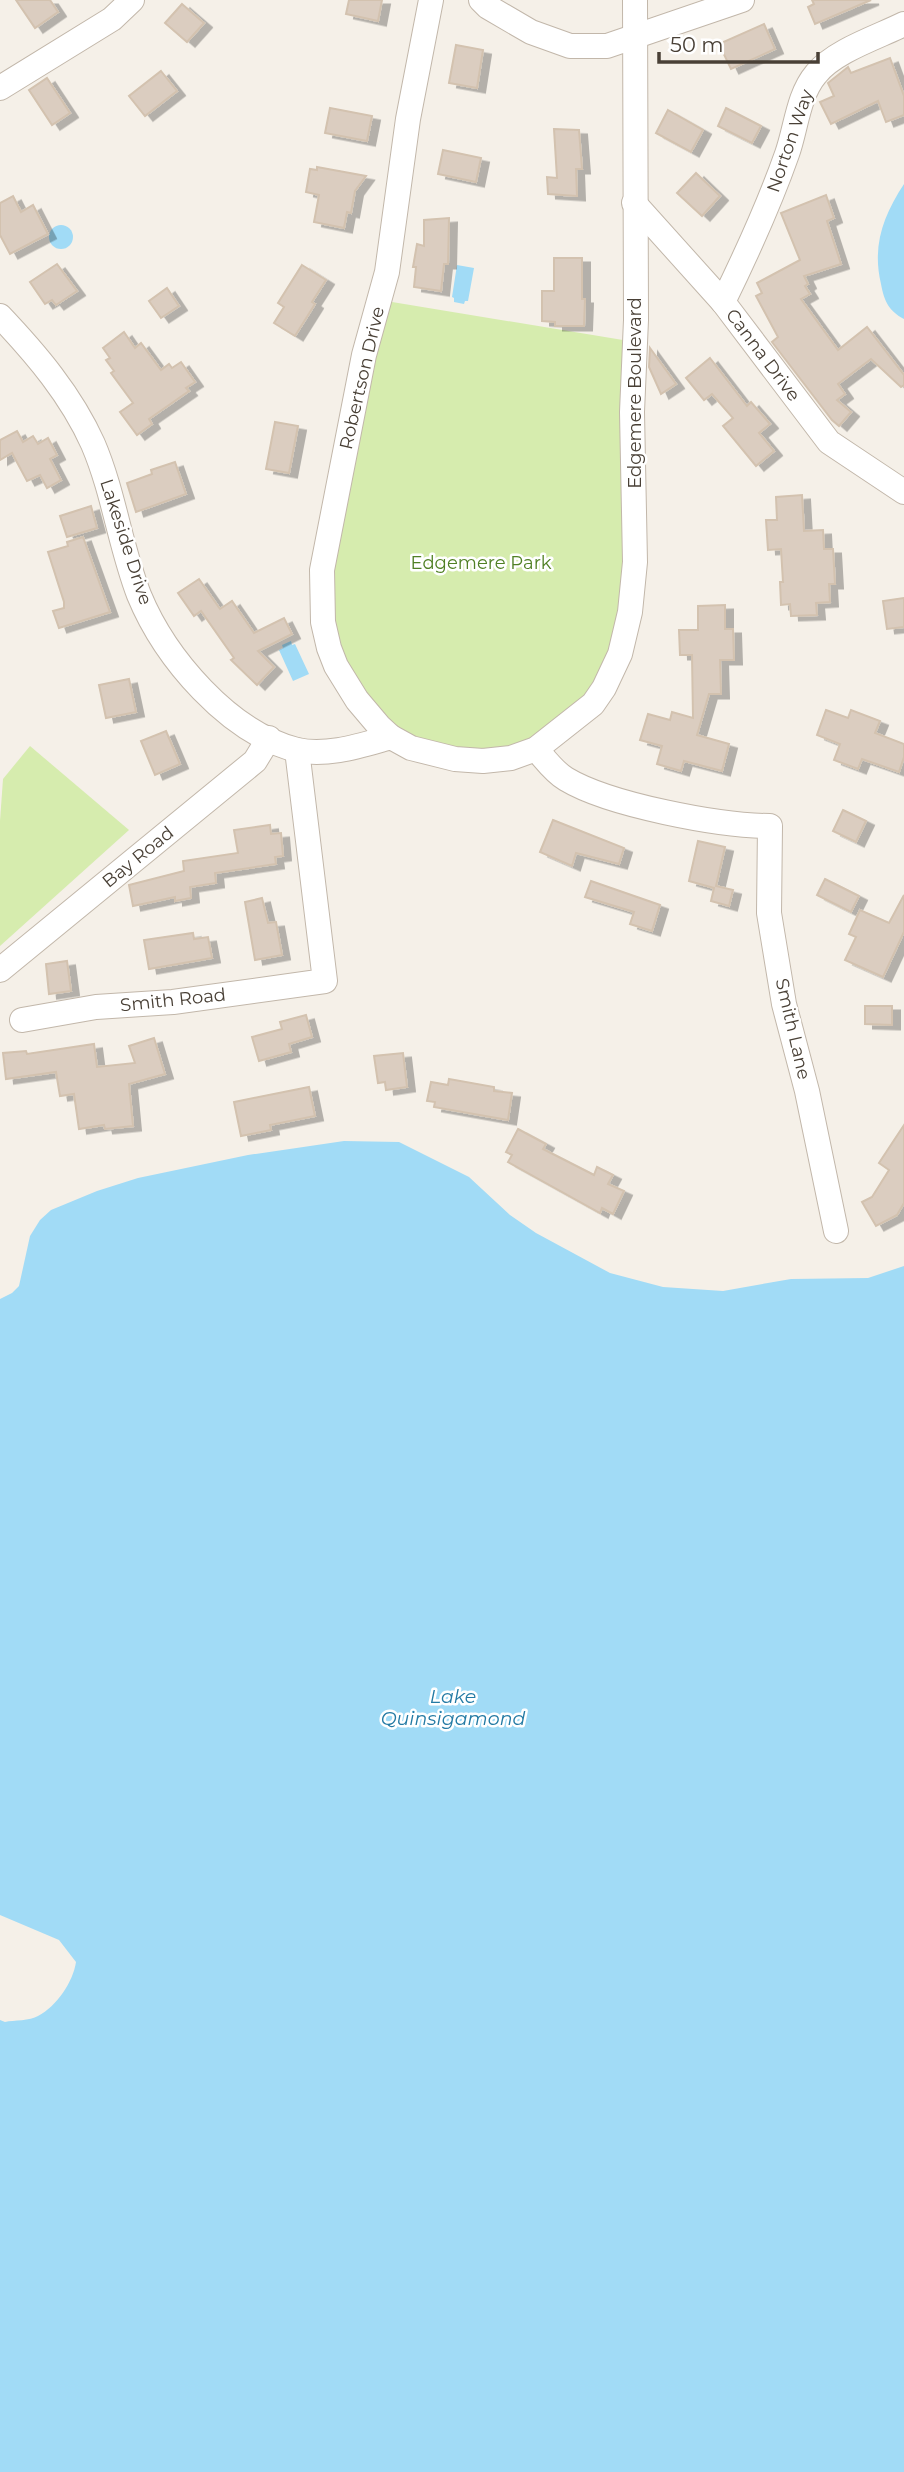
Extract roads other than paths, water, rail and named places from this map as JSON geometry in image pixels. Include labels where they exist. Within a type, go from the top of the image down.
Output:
[{"type":"street","points":[[0,88],[111,19],[132,0]]},
{"type":"street","name":"Robertson Drive","points":[[391,737],[357,700],[341,675],[329,648],[323,622],[322,569],[364,355],[387,272],[408,119],[431,0]]},
{"type":"street","points":[[481,0],[527,31],[570,46],[607,46],[742,0]]},
{"type":"street","name":"Edgemere Boulevard","points":[[536,749],[593,704],[613,672],[626,634],[635,562],[632,422],[636,320],[635,0]]},
{"type":"street","name":"Norton Way","points":[[723,302],[762,219],[791,142],[805,94],[816,74],[835,57],[904,24]]},
{"type":"street","name":"Canna Drive","points":[[634,203],[723,302],[829,442],[904,492]]},
{"type":"street","name":"Lakeside Drive","points":[[0,316],[45,367],[81,419],[113,500],[139,596],[171,653],[191,679],[215,702],[241,722],[297,750]]},
{"type":"street","points":[[297,750],[342,749],[391,737],[411,748],[455,759],[482,761],[511,758],[536,749]]},
{"type":"street","name":"Bay Road","points":[[0,970],[255,761],[269,738]]},
{"type":"street","name":"Smith Lane","points":[[536,749],[563,778],[599,794],[675,813],[747,826],[770,826],[769,913],[784,1004],[807,1091],[836,1231]]},
{"type":"street","name":"Smith Road","points":[[22,1020],[96,1007],[173,1002],[325,981],[297,750]]},
{"type":"water","points":[[904,184],[904,319],[894,313],[886,300],[878,257],[885,220]]},
{"type":"water","points":[[61,225],[70,228],[73,237],[70,246],[61,249],[52,246],[49,237],[52,228]]},
{"type":"water","points":[[457,265],[474,268],[468,301],[464,304],[454,302],[452,297]]},
{"type":"water","points":[[291,641],[309,674],[293,681],[279,650],[283,648],[282,645]]},
{"type":"water","name":"Lake Quinsigamond","points":[[344,1141],[399,1142],[469,1177],[510,1215],[536,1233],[610,1273],[663,1287],[723,1291],[791,1279],[868,1278],[904,1266],[904,2472],[0,2472],[0,2020],[5,2022],[31,2019],[45,2012],[63,1993],[76,1962],[59,1940],[0,1915],[0,1299],[19,1286],[30,1236],[40,1220],[51,1210],[138,1178],[248,1155]]},
{"type":"park label","name":"Edgemere Park","points":[[481,563]]}]
